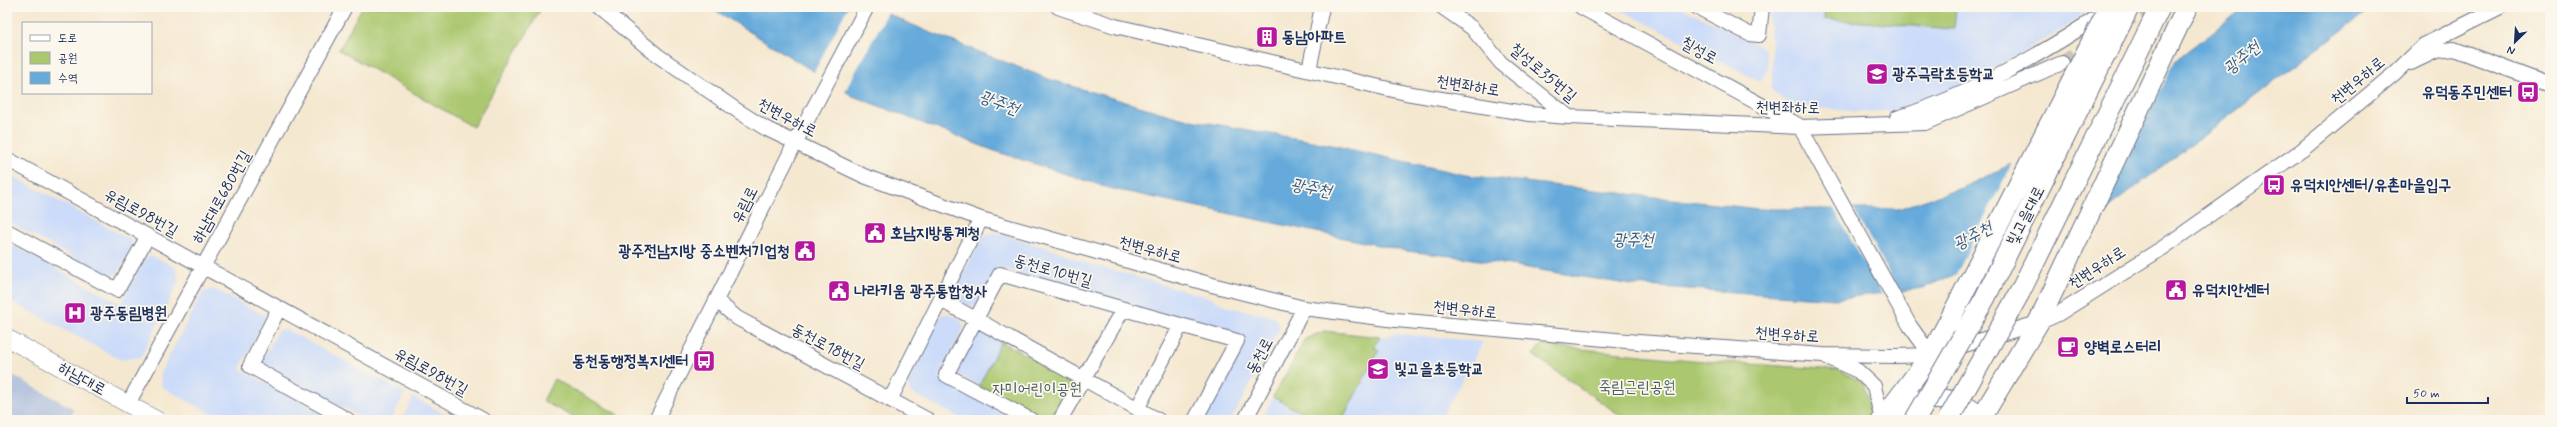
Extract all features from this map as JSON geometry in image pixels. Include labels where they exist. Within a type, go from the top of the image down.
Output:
[{"type":"highway","name":"빛고을대로","points":[[1915,420],[1985,298],[2129,7]]},
{"type":"highway","name":"빛고을대로","points":[[1948,420],[2020,292],[2160,7]]},
{"type":"highway","points":[[1882,420],[1899,407],[1916,400],[1949,399],[1972,409],[1980,419],[2038,323],[2187,7]]},
{"type":"highway","points":[[1882,420],[1931,355],[2109,8]]},
{"type":"main road","name":"하남대로","points":[[7,338],[157,420]]},
{"type":"street","name":"하남대로680번길","points":[[128,404],[345,7]]},
{"type":"street","name":"천변우하로","points":[[599,7],[657,55],[716,97],[765,128],[795,143],[864,176],[981,219],[1102,254],[1304,308],[1342,315],[1529,334],[1823,355],[1931,355],[2038,323],[2058,314],[2117,277],[2302,150],[2395,73],[2424,44],[2500,7]]},
{"type":"street","name":"유림로","points":[[656,420],[795,143],[867,7]]},
{"type":"street","points":[[1309,70],[1322,7]]},
{"type":"street","name":"칠성로35번길","points":[[1442,7],[1472,28],[1501,64],[1569,117]]},
{"type":"street","points":[[1697,7],[1749,34],[1759,35],[1762,7]]},
{"type":"street","name":"천변좌하로","points":[[1062,8],[1122,28],[1406,93],[1530,114],[1569,117],[1800,127],[1883,123],[1925,123],[2062,63]]},
{"type":"street","name":"칠성로","points":[[1586,8],[1800,127]]},
{"type":"street","name":"천변좌하로","points":[[1883,123],[1960,96],[2062,41],[2109,8]]},
{"type":"street","points":[[2395,73],[2422,57],[2444,48],[2466,52],[2550,85]]},
{"type":"street","points":[[1800,127],[1910,326],[1931,355]]},
{"type":"street","name":"유림로98번길","points":[[7,158],[482,420]]},
{"type":"street","points":[[890,400],[981,219]]},
{"type":"street","points":[[7,230],[117,290],[148,236]]},
{"type":"street","name":"동천로10번길","points":[[1031,420],[946,374],[1000,274],[1237,341],[1195,420]]},
{"type":"street","name":"동천로18번길","points":[[716,300],[737,318],[928,420]]},
{"type":"street","points":[[941,300],[1158,420]]},
{"type":"street","points":[[279,308],[250,366],[348,420]]},
{"type":"street","name":"동천로","points":[[1245,420],[1304,308]]},
{"type":"street","points":[[1060,420],[1123,309]]},
{"type":"street","points":[[1137,409],[1182,325]]},
{"type":"street","points":[[1823,355],[1858,371],[1874,386],[1882,420]]},
{"type":"shaded area","points":[[1620,7],[1680,7],[1765,49],[1768,67],[1761,82],[1623,11]]},
{"type":"shaded area","name":"광주극락초등학교","points":[[1768,7],[2086,7],[2089,9],[2066,27],[1944,95],[1918,104],[1888,111],[1861,112],[1806,107],[1783,100],[1772,90],[1772,52]]},
{"type":"shaded area","points":[[7,173],[131,240],[132,246],[117,274],[108,276],[7,221]]},
{"type":"shaded area","points":[[994,232],[1060,252],[1083,262],[1211,298],[1228,307],[1272,316],[1276,320],[1280,329],[1231,420],[1203,420],[1246,338],[997,267],[977,305],[971,307],[955,299],[953,294],[983,236]]},
{"type":"shaded area","points":[[7,242],[121,304],[145,258],[150,255],[175,267],[179,281],[141,357],[121,360],[7,299]]},
{"type":"shaded area","points":[[214,289],[266,316],[240,369],[335,420],[223,420],[162,387],[160,373],[203,292]]},
{"type":"shaded area","points":[[947,313],[961,320],[964,327],[939,377],[1020,420],[964,420],[910,392],[908,384],[941,315]]},
{"type":"shaded area","points":[[285,329],[405,393],[391,420],[367,420],[267,368],[263,359],[278,331]]},
{"type":"shaded area","points":[[979,331],[1001,342],[979,386],[958,374],[957,367],[974,332]]},
{"type":"shaded area","name":"빛고을초등학교","points":[[1324,331],[1380,337],[1401,334],[1483,342],[1440,420],[1261,420],[1305,339]]},
{"type":"shaded area","points":[[7,372],[74,409],[68,420],[7,420]]},
{"type":"shaded area","points":[[413,397],[456,420],[402,420]]},
{"type":"green space","points":[[362,7],[542,7],[473,127],[339,50]]},
{"type":"green space","points":[[1825,7],[1956,7],[1954,29],[1824,19]]},
{"type":"green space","points":[[1324,331],[1380,337],[1374,347],[1379,350],[1342,420],[1315,420],[1273,397],[1305,339]]},
{"type":"green space","name":"자미어린이공원","points":[[1001,342],[1068,377],[1071,385],[1053,420],[1043,420],[979,386]]},
{"type":"green space","name":"죽림근린공원","points":[[1541,345],[1691,360],[1839,370],[1863,383],[1867,397],[1869,420],[1627,420],[1533,355]]},
{"type":"green space","points":[[554,379],[628,420],[572,420],[573,417],[543,401]]},
{"type":"water","name":"광주천","points":[[710,7],[873,7],[926,31],[1051,80],[1180,118],[1317,142],[1465,175],[1758,209],[1898,209],[1962,188],[2038,151],[2172,64],[2244,7],[2373,7],[2105,210],[1923,288],[1835,299],[1632,285],[1461,257],[1406,251],[1109,188],[992,150],[853,96]]},
{"type":"pier","points":[[848,7],[877,7],[888,12],[844,93],[813,74]]},
{"type":"pier","points":[[2176,59],[2099,215],[1955,277],[2013,161],[2037,149]]},
{"type":"pier","points":[[1833,207],[1852,207],[1900,293],[1882,295]]},
{"type":"tunnel","points":[[2121,25],[2147,7]]},
{"type":"tunnel","points":[[2062,63],[2090,45]]},
{"type":"place","name":"동남아파트","points":[[1267,37]]},
{"type":"place","name":"광주극락초등학교","points":[[1877,74]]},
{"type":"place","name":"유덕동주민센터","points":[[2528,92]]},
{"type":"place","name":"유덕치안센터/유촌마을입구","points":[[2274,185]]},
{"type":"place","name":"호남지방통계청","points":[[875,233]]},
{"type":"place","name":"광주전남지방 중소벤처기업청","points":[[805,251]]},
{"type":"place","name":"유덕치안센터","points":[[2176,290]]},
{"type":"place","name":"나라키움 광주통합청사","points":[[839,291]]},
{"type":"place","name":"광주동림병원","points":[[75,313]]},
{"type":"place","name":"양벽로스터리","points":[[2068,347]]},
{"type":"place","name":"동천동행정복지센터","points":[[704,361]]},
{"type":"place","name":"빛고을초등학교","points":[[1378,369]]}]
